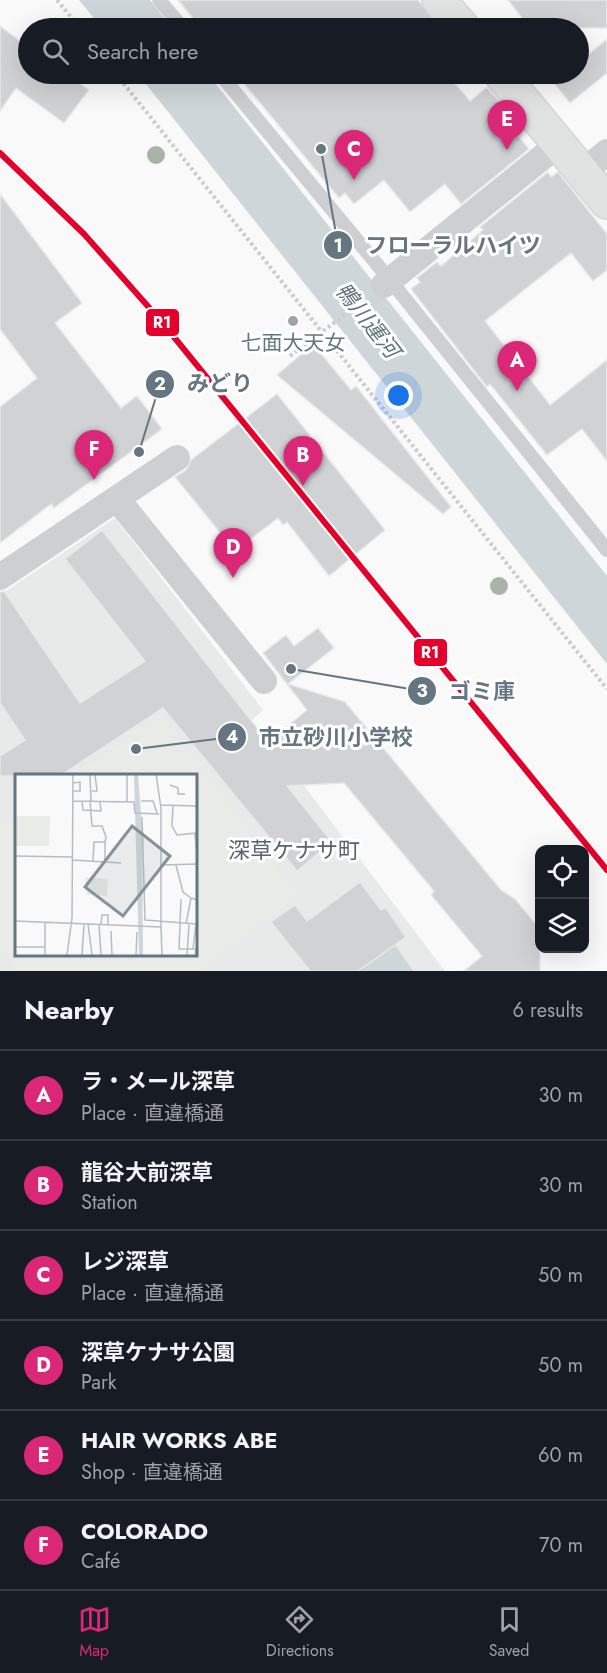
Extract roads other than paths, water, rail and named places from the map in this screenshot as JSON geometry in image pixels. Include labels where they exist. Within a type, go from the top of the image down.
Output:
[{"type":"main road","points":[[440,0],[455,18]]},
{"type":"main road","points":[[510,84],[560,143],[595,162],[607,202]]},
{"type":"street","points":[[387,283],[560,143]]},
{"type":"street","points":[[1,574],[177,458]]},
{"type":"street","points":[[117,499],[264,681]]},
{"type":"lane","points":[[159,0],[174,18]]},
{"type":"lane","points":[[228,84],[387,283],[607,550]]},
{"type":"water","points":[[79,0],[150,0],[164,18],[94,18]]},
{"type":"water","name":"鴨川運河","points":[[146,84],[216,84],[607,576],[607,664]]},
{"type":"water","points":[[395,945],[413,971],[358,971]]},
{"type":"place","name":"フローラルハイツ","points":[[321,149]]},
{"type":"place","name":"HAIR WORKS ABE","points":[[507,150]]},
{"type":"place","name":"レジ深草","points":[[354,180]]},
{"type":"place","name":"七面大天女","points":[[293,321]]},
{"type":"place","name":"ラ・メール深草","points":[[517,391]]},
{"type":"place","name":"みどり","points":[[139,452]]},
{"type":"place","name":"COLORADO","points":[[94,480]]},
{"type":"place","name":"龍谷大前深草","points":[[303,486]]},
{"type":"place","name":"深草ケナサ公園","points":[[233,578]]},
{"type":"place","name":"ゴミ庫","points":[[291,669]]},
{"type":"place","name":"市立砂川小学校","points":[[136,749]]},
{"type":"district","name":"深草ケナサ町","points":[[294,850]]}]
